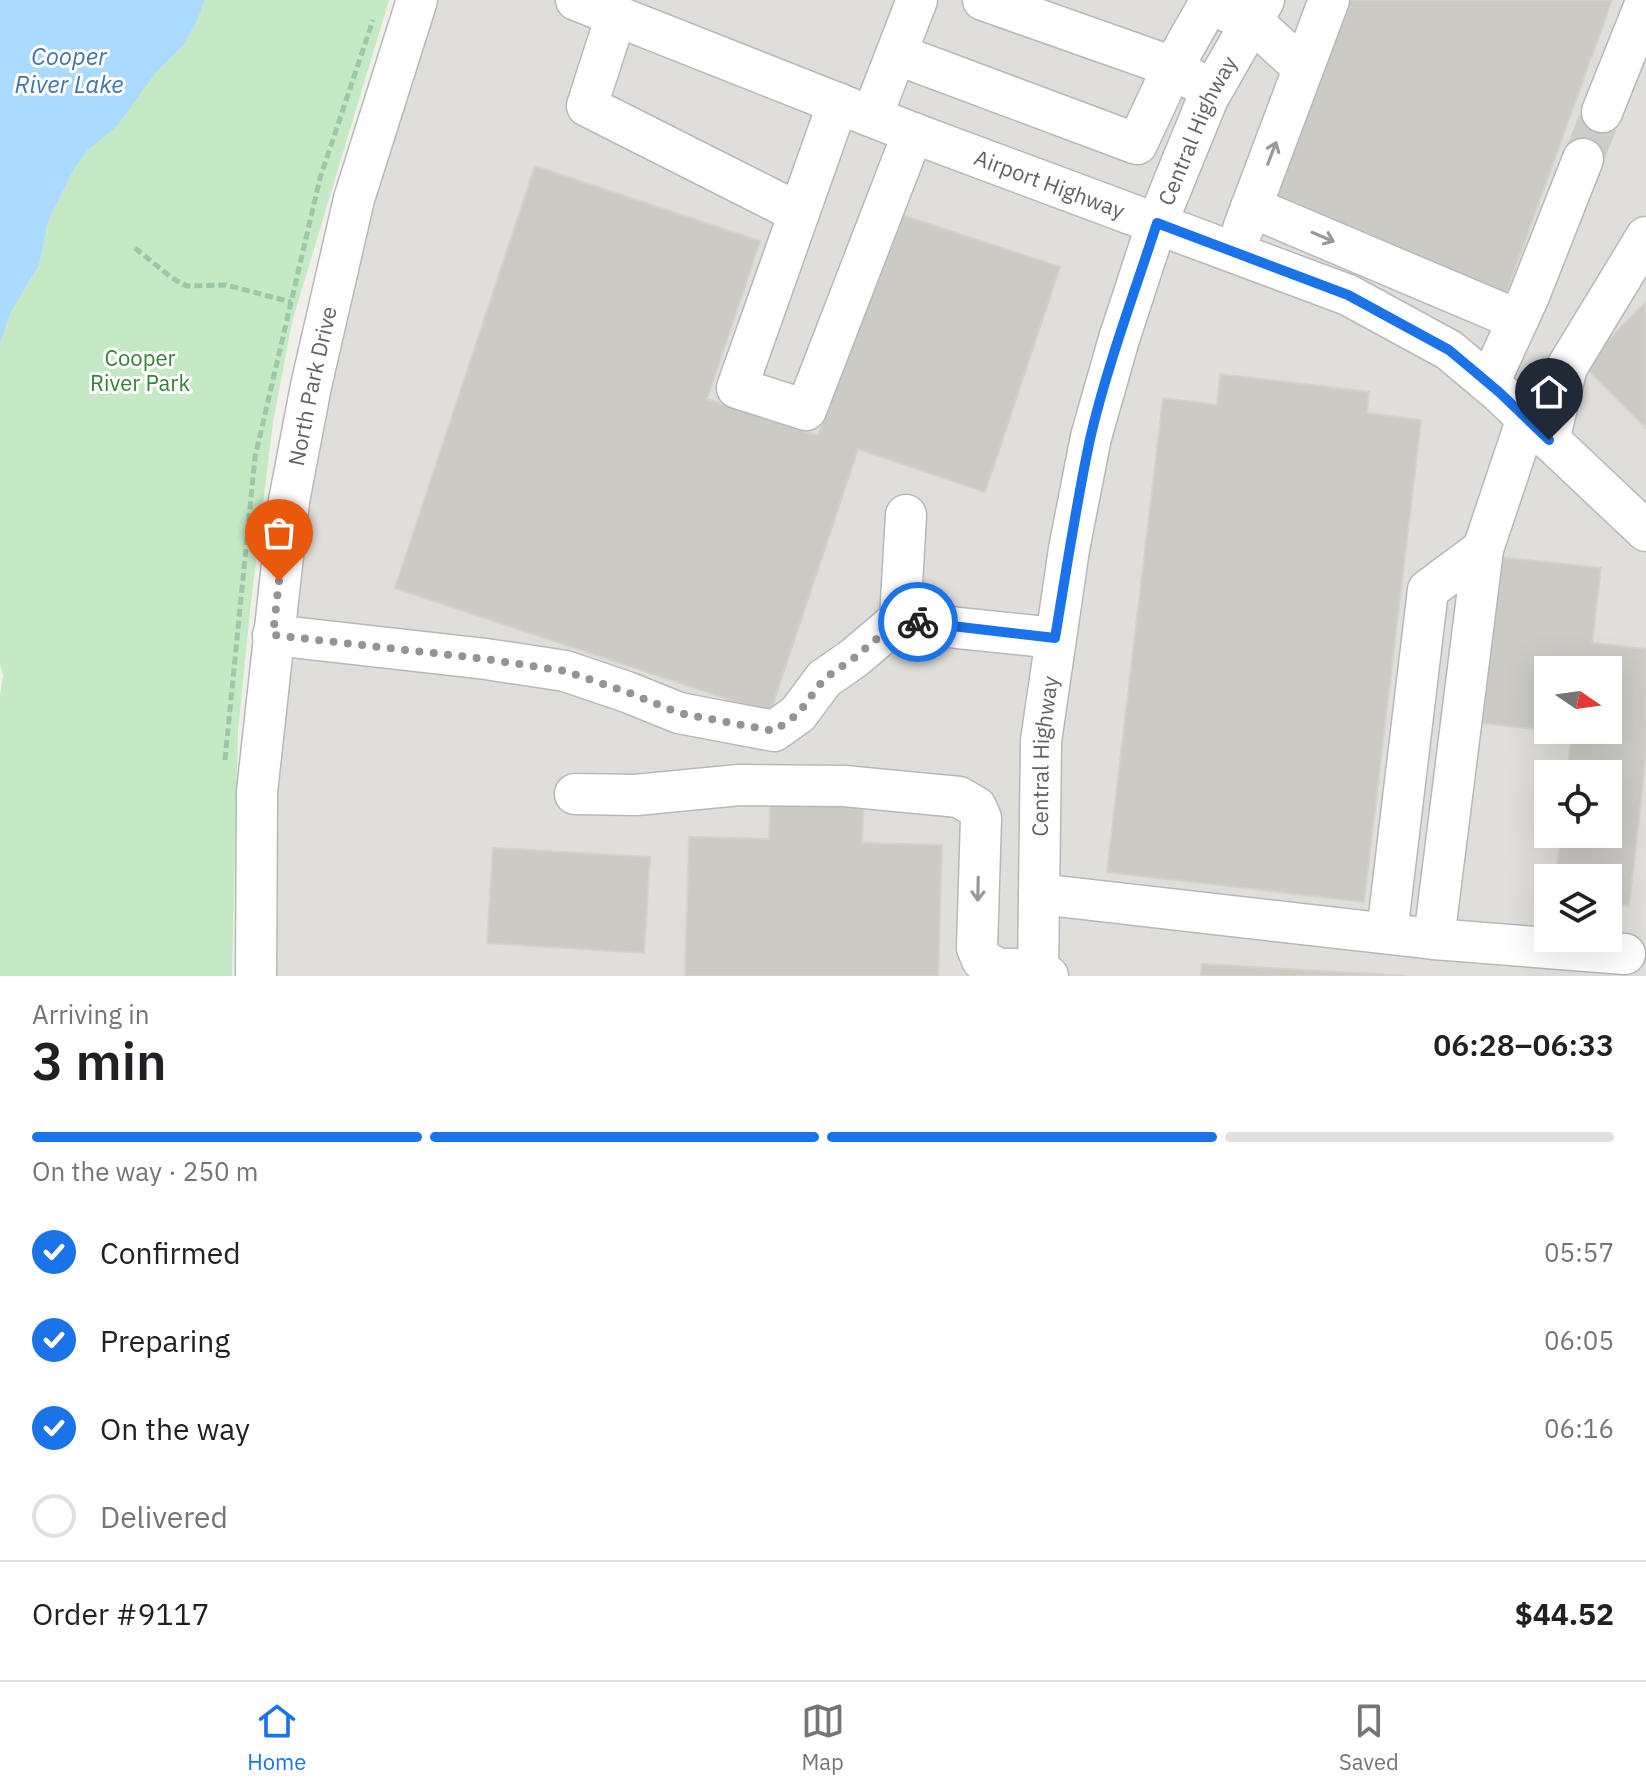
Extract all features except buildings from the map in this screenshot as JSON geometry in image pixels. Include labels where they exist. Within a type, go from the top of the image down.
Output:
[{"type":"street","name":"North Park Drive","points":[[256,976],[257,792],[289,501],[311,386],[354,199],[417,0]]},
{"type":"street","name":"Airport Highway","points":[[576,0],[913,133],[1348,295],[1449,350],[1489,383],[1646,531]]},
{"type":"street","points":[[913,133],[806,410],[737,388],[799,213],[855,110],[896,54],[917,0]]},
{"type":"street","points":[[983,0],[1173,67],[1212,91]]},
{"type":"street","points":[[1234,252],[1329,0]]},
{"type":"street","points":[[1137,144],[1206,1],[1258,10],[1303,68]]},
{"type":"street","points":[[1602,112],[1646,2]]},
{"type":"street","name":"Central Highway","points":[[1041,974],[1041,741],[1069,549],[1091,437],[1157,223],[1212,91],[1258,10]]},
{"type":"street","points":[[616,16],[587,106],[799,213]]},
{"type":"street","points":[[896,54],[1137,144],[1181,164]]},
{"type":"street","points":[[1489,383],[1583,159]]},
{"type":"street","points":[[1251,207],[1518,320]]},
{"type":"street","points":[[1434,939],[1483,549],[1567,367],[1646,237]]},
{"type":"street","points":[[273,635],[565,671],[679,713],[774,731],[798,714],[824,679],[900,619],[906,515]]},
{"type":"street","points":[[1387,933],[1428,590],[1483,549]]},
{"type":"street","points":[[900,619],[1055,638]]},
{"type":"street","points":[[575,794],[636,795],[739,785],[844,786],[959,797],[976,807],[981,818],[977,948],[982,960],[999,969],[1041,974]]},
{"type":"street","points":[[981,818],[1040,823]]},
{"type":"street","points":[[1039,894],[1434,939],[1625,954]]},
{"type":"path","points":[[135,248],[187,286],[226,285],[291,302]]},
{"type":"shaded area","points":[[417,0],[1646,0],[1646,976],[256,976],[273,635]]},
{"type":"green space","name":"Cooper River Park","points":[[205,0],[389,0],[292,322],[273,422],[238,731],[232,976],[0,976],[0,696],[3,675],[0,664],[0,343],[11,312],[39,265],[49,219],[74,169],[88,150],[116,126],[157,71],[182,47]]},
{"type":"water","name":"Cooper River Lake","points":[[0,0],[205,0],[182,47],[157,71],[117,126],[88,150],[74,169],[49,219],[39,265],[11,312],[0,343]]},
{"type":"tunnel","points":[[1583,159],[1602,112]]},
{"type":"way so far","points":[[279,581],[273,635],[565,671],[679,713],[774,731],[798,714],[824,679],[900,619],[918,622]]},
{"type":"route","points":[[918,622],[1055,638],[1091,437],[1157,223],[1348,295],[1449,350],[1549,440]]}]
